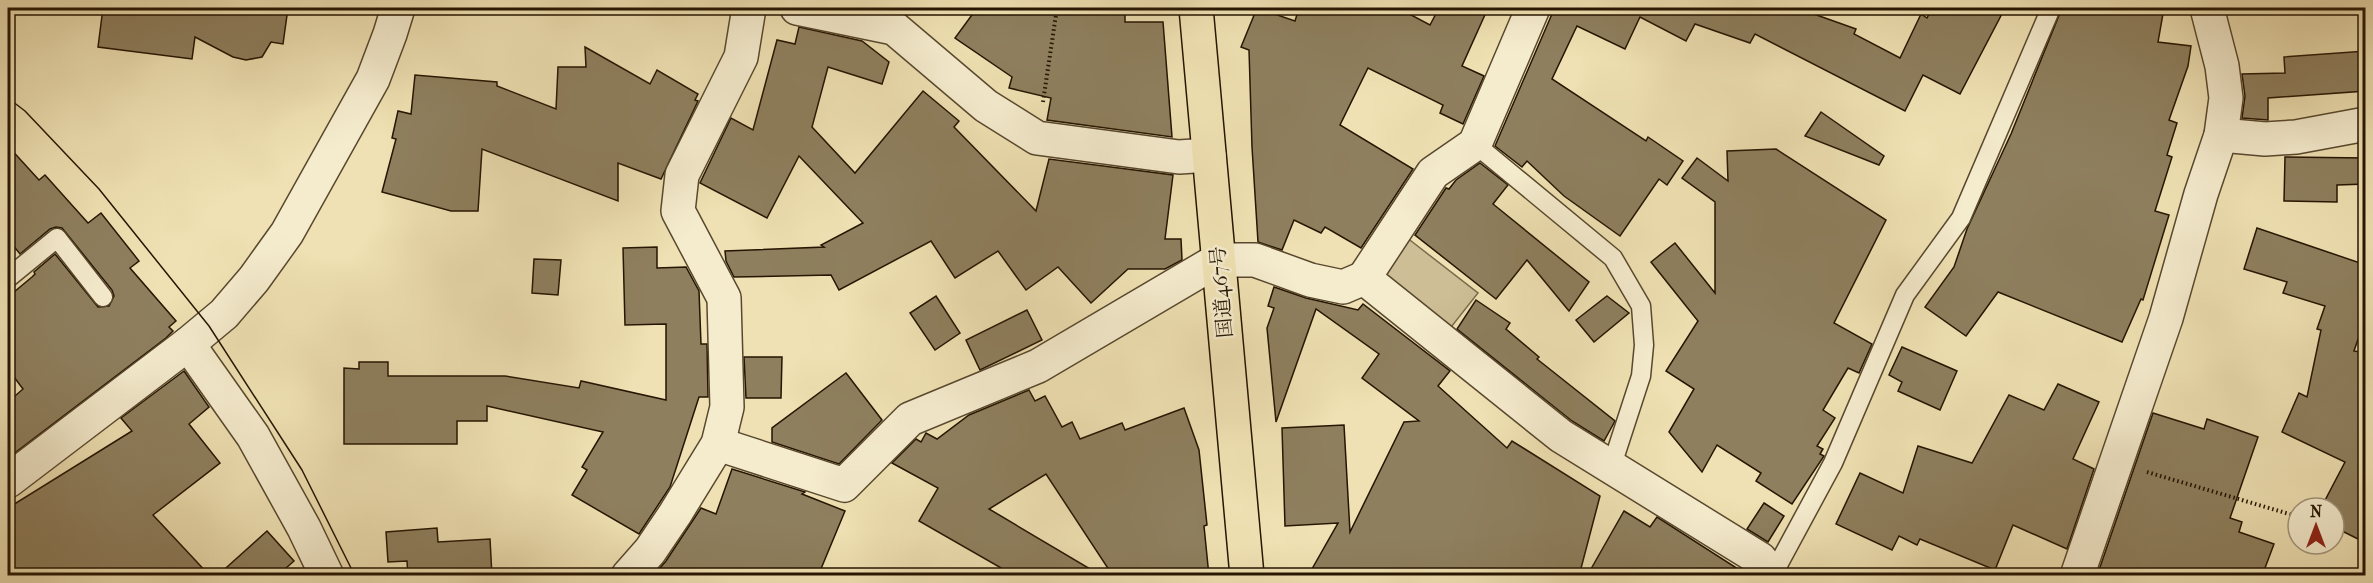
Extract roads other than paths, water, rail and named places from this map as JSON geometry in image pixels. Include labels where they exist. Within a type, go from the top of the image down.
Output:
[{"type":"highway","name":"国道467号","points":[[1196,8],[1247,576]]},
{"type":"street","points":[[8,481],[188,344],[224,314],[254,279],[287,233],[373,79],[398,8]]},
{"type":"street","points":[[628,576],[650,551],[718,444],[727,407],[724,298],[678,211],[682,175],[741,57],[749,8]]},
{"type":"street","points":[[797,8],[894,28],[986,106],[1037,138],[1179,157],[1209,155]]},
{"type":"street","points":[[718,444],[844,485],[910,420],[1038,366],[1218,261],[1255,261],[1310,280],[1343,287],[1364,278],[1434,174],[1475,144],[1533,8]]},
{"type":"street","points":[[2077,576],[2166,318],[2200,194],[2221,135],[2226,98],[2222,66],[2207,8]]},
{"type":"street","points":[[2221,135],[2265,139],[2296,137],[2366,124]]},
{"type":"street","points":[[1364,278],[1561,436],[1760,559],[1772,575]]},
{"type":"street","points":[[188,344],[253,436],[304,528],[327,576]]},
{"type":"lane","points":[[1772,575],[1833,463],[1905,295],[1961,218],[2051,8]]},
{"type":"lane","points":[[1475,144],[1613,258],[1641,306],[1644,345],[1641,376],[1611,468]]},
{"type":"lane","points":[[8,278],[57,238],[103,297]]},
{"type":"tram line","points":[[8,98],[25,111],[99,189],[209,326],[302,470],[355,576]]}]
